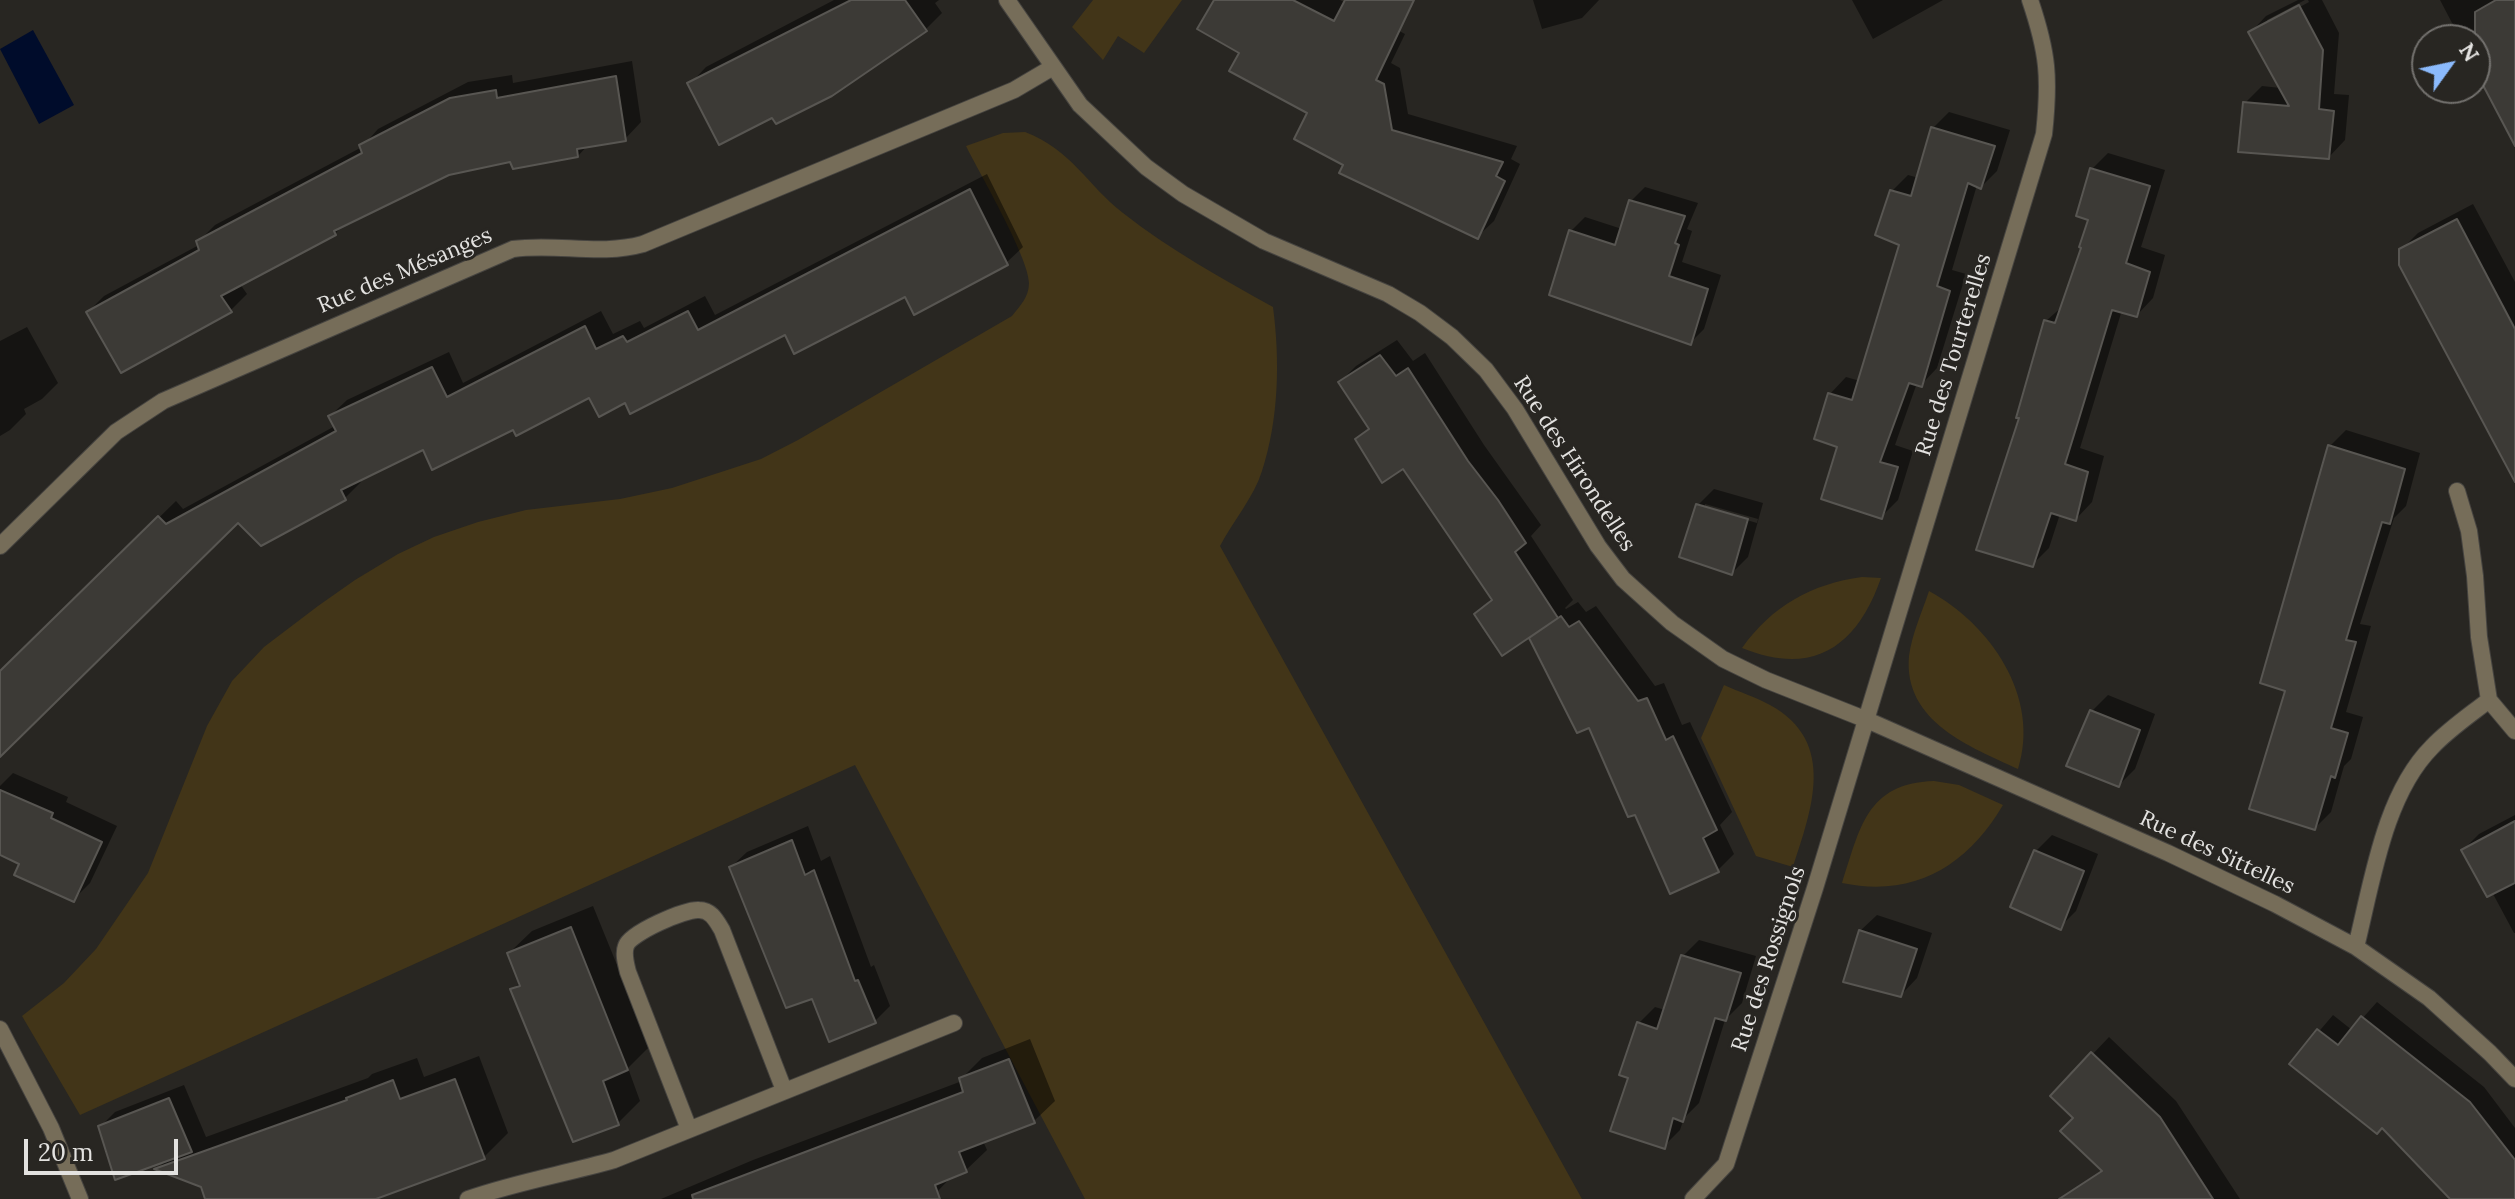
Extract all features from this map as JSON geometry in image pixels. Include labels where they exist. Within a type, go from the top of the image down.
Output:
[{"type":"street","name":"Rue des Hirondelles","points":[[1007,0],[1080,105],[1146,167],[1183,194],[1264,241],[1388,294],[1452,337],[1486,370],[1515,409],[1598,546],[1634,589],[1672,623],[1723,659],[1766,680],[1867,720]]},
{"type":"street","name":"Rue des Tourterelles","points":[[1867,720],[2044,134],[2049,90],[2044,41],[2030,0]]},
{"type":"street","name":"Rue des Mésanges","points":[[0,546],[116,432],[163,401],[513,249],[536,246],[606,250],[643,244],[1014,90],[1053,67]]},
{"type":"street","points":[[2457,491],[2469,531],[2479,637],[2489,700],[2515,731]]},
{"type":"street","points":[[2356,947],[2392,811],[2408,777],[2432,747],[2489,700]]},
{"type":"street","name":"Rue des Sittelles","points":[[1867,720],[2168,853],[2356,947],[2429,998],[2515,1079]]},
{"type":"street","name":"Rue des Rossignols","points":[[1693,1199],[1726,1164],[1867,720]]},
{"type":"street","points":[[689,1129],[625,958],[626,945],[633,937],[688,912],[708,912],[722,930],[784,1090]]},
{"type":"street","points":[[468,1199],[508,1185],[614,1160],[954,1023]]},
{"type":"street","points":[[0,1029],[51,1128],[80,1199]]},
{"type":"shaded area","points":[[1093,0],[1182,0],[1144,53],[1118,36],[1103,60],[1072,27]]},
{"type":"shaded area","points":[[1025,132],[1055,148],[1110,202],[1159,239],[1273,307],[1277,348],[1276,389],[1268,451],[1254,490],[1220,546],[1582,1199],[1085,1199],[855,765],[80,1115],[22,1016],[64,983],[96,949],[148,873],[207,726],[232,681],[264,647],[355,580],[434,537],[526,510],[620,499],[672,488],[761,459],[1012,316],[1027,293],[1027,271],[1013,236],[966,146],[1003,133]]},
{"type":"shaded area","points":[[1862,577],[1881,578],[1859,622],[1829,650],[1811,657],[1790,659],[1742,648],[1766,620],[1794,599],[1826,585]]},
{"type":"shaded area","points":[[1929,591],[1972,623],[2005,665],[2022,715],[2023,742],[2018,769],[1961,741],[1928,715],[1917,698],[1910,679],[1909,656]]},
{"type":"shaded area","points":[[1724,685],[1770,705],[1791,720],[1805,738],[1812,758],[1812,801],[1793,867],[1756,856],[1701,738]]},
{"type":"shaded area","points":[[1934,781],[1959,785],[2003,805],[1973,845],[1936,872],[1892,886],[1842,883],[1869,812],[1893,790]]},
{"type":"water","points":[[33,30],[74,105],[39,124],[0,49]]},
{"type":"building","points":[[851,0],[905,0],[927,31],[832,96],[776,124],[772,118],[719,145],[687,83]]},
{"type":"building","points":[[1214,0],[1293,0],[1334,21],[1345,0],[1414,0],[1376,80],[1384,84],[1392,130],[1503,162],[1496,176],[1505,181],[1478,239],[1339,173],[1343,165],[1294,139],[1307,113],[1229,71],[1239,53],[1197,29]]},
{"type":"building","points":[[2496,0],[2515,0],[2515,146],[2491,100],[2491,24],[2475,24],[2475,12]]},
{"type":"building","points":[[2299,5],[2323,50],[2319,109],[2334,111],[2329,159],[2238,152],[2243,102],[2289,106],[2248,32]]},
{"type":"building","points":[[616,76],[626,141],[577,149],[578,157],[513,169],[510,162],[449,175],[334,231],[336,235],[221,296],[232,312],[121,373],[86,312],[199,250],[196,241],[362,153],[359,145],[450,98],[496,90],[497,98]]},
{"type":"building","points":[[1931,127],[1995,146],[1981,189],[1968,183],[1937,286],[1950,291],[1922,387],[1909,383],[1880,462],[1898,467],[1882,519],[1821,499],[1837,447],[1814,439],[1828,393],[1852,400],[1899,245],[1875,235],[1890,190],[1911,196]]},
{"type":"building","points":[[2090,168],[2150,186],[2126,263],[2150,272],[2137,317],[2112,310],[2065,464],[2088,472],[2076,521],[2051,513],[2033,567],[1976,550],[2019,418],[2016,418],[2044,320],[2055,323],[2081,248],[2088,220],[2076,216]]},
{"type":"building","points":[[970,189],[1008,265],[914,315],[905,297],[794,354],[785,335],[630,414],[625,403],[599,417],[589,398],[516,436],[513,430],[432,470],[423,450],[341,490],[346,500],[261,546],[238,523],[0,757],[0,671],[158,516],[166,524],[336,431],[328,416],[432,367],[447,397],[585,326],[596,349],[623,336],[627,342],[688,311],[698,330]]},
{"type":"building","points":[[1629,200],[1685,216],[1675,243],[1679,245],[1669,276],[1708,289],[1691,345],[1549,295],[1569,230],[1615,245]]},
{"type":"building","points":[[2457,219],[2515,329],[2515,482],[2399,265],[2399,249]]},
{"type":"building","points":[[1380,355],[1396,376],[1408,368],[1468,461],[1498,500],[1526,543],[1515,552],[1558,618],[1502,656],[1474,614],[1492,600],[1448,535],[1403,469],[1382,483],[1355,439],[1369,429],[1338,382]]},
{"type":"building","points":[[2328,445],[2405,469],[2390,524],[2382,522],[2346,640],[2356,642],[2331,728],[2348,733],[2315,830],[2249,809],[2285,691],[2260,683]]},
{"type":"building","points":[[1696,504],[1748,519],[1732,575],[1679,557]]},
{"type":"building","points":[[1561,616],[1569,627],[1579,621],[1638,701],[1647,698],[1666,740],[1673,736],[1717,830],[1703,838],[1719,872],[1670,894],[1635,815],[1628,817],[1589,728],[1577,733],[1529,638]]},
{"type":"building","points":[[2090,710],[2140,730],[2119,787],[2066,766]]},
{"type":"building","points":[[0,790],[53,813],[51,818],[102,842],[74,902],[14,875],[19,864],[0,855]]},
{"type":"building","points":[[2515,821],[2515,883],[2487,897],[2461,850]]},
{"type":"building","points":[[792,840],[805,875],[814,870],[855,981],[858,980],[876,1023],[829,1042],[812,999],[786,1008],[729,867]]},
{"type":"building","points":[[2034,850],[2084,871],[2061,930],[2010,907]]},
{"type":"building","points":[[571,927],[628,1070],[603,1081],[619,1125],[573,1142],[510,989],[520,986],[507,953]]},
{"type":"building","points":[[1859,930],[1917,949],[1901,997],[1843,982]]},
{"type":"building","points":[[1681,955],[1741,973],[1726,1021],[1715,1018],[1683,1122],[1673,1118],[1665,1149],[1610,1131],[1628,1078],[1619,1075],[1637,1022],[1657,1029]]},
{"type":"building","points":[[2361,1016],[2470,1102],[2515,1160],[2515,1199],[2450,1199],[2382,1128],[2377,1134],[2289,1064],[2317,1029],[2338,1045]]},
{"type":"building","points":[[2091,1052],[2160,1117],[2213,1199],[2059,1199],[2102,1171],[2060,1131],[2073,1118],[2050,1096]]},
{"type":"building","points":[[1009,1059],[1035,1123],[959,1152],[967,1172],[935,1185],[940,1199],[693,1199],[692,1195],[963,1092],[959,1078]]},
{"type":"building","points":[[455,1079],[485,1159],[376,1199],[205,1199],[201,1187],[154,1169],[347,1100],[393,1080],[400,1099]]},
{"type":"building","points":[[169,1098],[192,1152],[115,1180],[98,1126]]}]
